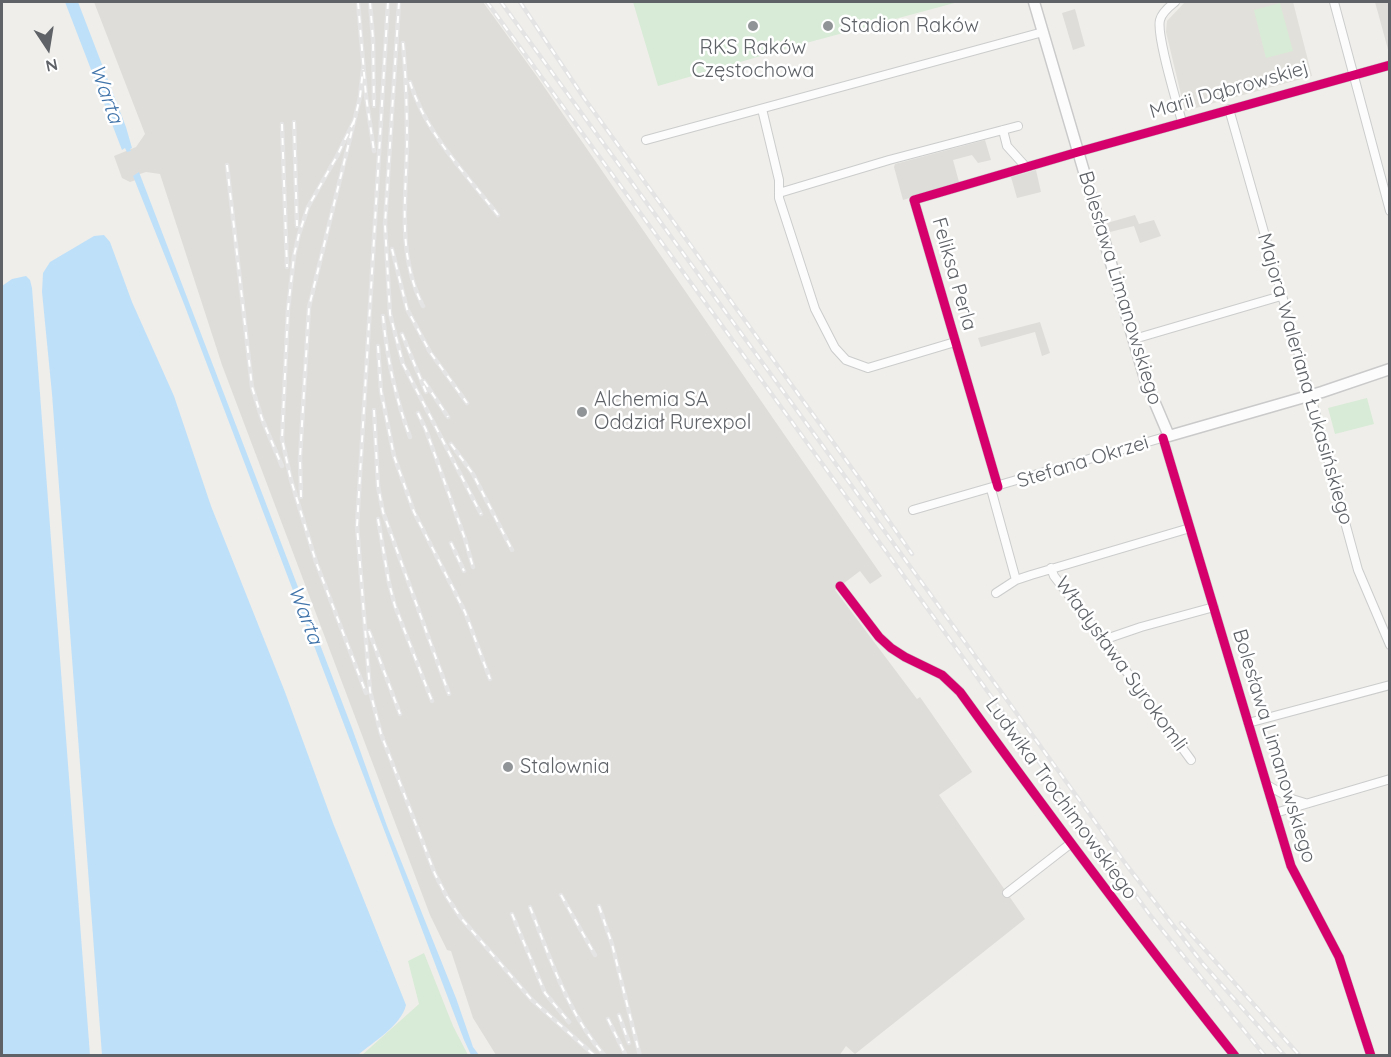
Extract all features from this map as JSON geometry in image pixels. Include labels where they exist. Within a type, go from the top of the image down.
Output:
[{"type":"street","name":"Bolesława Limanowskiego","points":[[1034,2],[1151,396],[1166,437],[1190,528],[1295,877],[1339,957],[1371,1056]]},
{"type":"street","points":[[1175,2],[1165,11],[1160,20],[1160,35],[1182,122]]},
{"type":"street","points":[[1334,2],[1389,211]]},
{"type":"street","points":[[646,140],[1043,32]]},
{"type":"street","name":"Marii Dąbrowskiej","points":[[1078,152],[1389,65]]},
{"type":"street","points":[[762,109],[779,180],[779,198],[815,309],[835,348],[846,360],[868,368],[955,342]]},
{"type":"street","name":"Majora Waleriana Łukasińskiego","points":[[1229,109],[1311,395],[1358,570],[1389,645]]},
{"type":"street","points":[[779,193],[889,160],[1018,126]]},
{"type":"street","points":[[1003,130],[1007,146],[1026,167]]},
{"type":"street","name":"Feliksa Perla","points":[[1016,580],[955,342],[914,200],[1078,152]]},
{"type":"street","points":[[1134,339],[1281,296]]},
{"type":"street","name":"Stefana Okrzei","points":[[913,510],[1311,395],[1389,369]]},
{"type":"street","points":[[996,593],[1016,580],[1051,568],[1190,528]]},
{"type":"street","name":"Władysława Syrokomli","points":[[1051,568],[1054,576],[1191,760]]},
{"type":"street","name":"Ludwika Trochimowskiego","points":[[840,585],[879,637],[891,648],[942,675],[960,692],[1070,844],[1235,1056]]},
{"type":"street","points":[[1103,640],[1141,627],[1214,608]]},
{"type":"street","points":[[1248,723],[1389,685]]},
{"type":"street","points":[[1275,813],[1389,779]]},
{"type":"street","points":[[1267,785],[1292,799],[1307,803]]},
{"type":"street","points":[[1007,893],[1070,844]]},
{"type":"shaded area","points":[[94,2],[483,2],[882,576],[870,584],[860,571],[835,590],[917,699],[920,697],[971,770],[972,772],[939,795],[1025,919],[855,1054],[846,1046],[839,1056],[496,1055],[473,1018],[451,951],[447,950],[430,915],[222,365],[160,174],[146,172],[134,176],[136,180],[130,182],[122,178],[114,156],[136,147],[145,134]]},
{"type":"shaded area","points":[[1185,2],[1293,2],[1312,76],[1185,111],[1166,32],[1167,21]]},
{"type":"shaded area","points":[[1375,2],[1389,2],[1389,53]]},
{"type":"shaded area","points":[[1075,9],[1085,46],[1073,50],[1062,13]]},
{"type":"shaded area","points":[[985,140],[991,160],[978,163],[972,155],[953,160],[959,182],[903,200],[895,164]]},
{"type":"shaded area","points":[[1036,170],[1041,192],[1017,198],[1011,177]]},
{"type":"shaded area","points":[[1135,215],[1139,224],[1154,220],[1161,236],[1140,243],[1134,226],[1110,232],[1107,223]]},
{"type":"shaded area","points":[[1040,322],[1050,353],[1042,356],[1035,332],[981,347],[978,338]]},
{"type":"green space","name":"RKS Raków Częstochowa","points":[[633,2],[958,2],[658,86]]},
{"type":"green space","points":[[1280,3],[1293,51],[1266,58],[1254,10]]},
{"type":"green space","points":[[1367,398],[1374,424],[1335,434],[1328,408]]},
{"type":"green space","points":[[424,953],[453,1026],[468,1055],[362,1055],[419,1004],[408,961]]},
{"type":"water","name":"Warta","points":[[65,2],[78,2],[126,127],[131,151],[127,152],[125,148],[122,150]]},
{"type":"water","name":"Warta","points":[[139,172],[352,728],[387,826],[456,998],[473,1047],[479,1055],[471,1055],[464,1040],[184,304],[133,176]]},
{"type":"water","points":[[104,235],[110,242],[132,302],[174,396],[211,506],[406,1005],[393,1027],[358,1055],[102,1055],[52,394],[42,292],[43,273],[50,262],[94,236]]},
{"type":"water","points":[[26,276],[32,288],[90,1055],[2,1055],[2,286],[12,279]]},
{"type":"railway","points":[[358,2],[366,96],[374,151]]},
{"type":"railway","points":[[370,2],[374,106]]},
{"type":"railway","points":[[388,2],[357,526],[370,691],[381,734],[435,874],[447,897],[461,918],[531,999],[595,1056]]},
{"type":"railway","points":[[399,2],[385,224],[390,314],[403,364],[481,514]]},
{"type":"railway","points":[[487,2],[1150,915],[1265,1056]]},
{"type":"railway","points":[[501,2],[1128,867],[1203,964],[1285,1056]]},
{"type":"railway","points":[[520,2],[584,98],[912,554]]},
{"type":"railway","points":[[403,43],[407,119],[406,247],[409,267],[423,306]]},
{"type":"railway","points":[[301,497],[300,458],[309,307],[360,97],[363,69]]},
{"type":"railway","points":[[410,82],[417,101],[436,136],[498,215]]},
{"type":"railway","points":[[354,121],[308,207],[294,256],[288,309],[282,439],[291,480],[316,562],[366,693]]},
{"type":"railway","points":[[294,122],[297,226]]},
{"type":"railway","points":[[282,124],[287,267]]},
{"type":"railway","points":[[227,165],[252,387],[262,419],[282,466]]},
{"type":"railway","points":[[392,249],[407,309],[430,352],[467,403]]},
{"type":"railway","points":[[383,316],[392,377],[410,437]]},
{"type":"railway","points":[[402,334],[426,392]]},
{"type":"railway","points":[[378,346],[381,391],[394,456],[414,512],[465,612],[490,679]]},
{"type":"railway","points":[[424,381],[448,417]]},
{"type":"railway","points":[[374,410],[378,486],[383,512],[449,694]]},
{"type":"railway","points":[[418,413],[465,539],[473,567]]},
{"type":"railway","points":[[451,444],[473,474],[512,550]]},
{"type":"railway","points":[[378,519],[395,606],[432,701]]},
{"type":"railway","points":[[451,543],[464,571]]},
{"type":"railway","points":[[369,631],[400,714]]},
{"type":"railway","points":[[561,895],[595,955]]},
{"type":"railway","points":[[599,906],[612,944],[640,1056]]},
{"type":"railway","points":[[530,907],[570,1004],[592,1040],[605,1056]]},
{"type":"railway","points":[[512,914],[545,993],[569,1022]]},
{"type":"railway","points":[[1181,923],[1300,1056]]},
{"type":"railway","points":[[619,1015],[629,1043]]},
{"type":"railway","points":[[608,1019],[626,1056]]},
{"type":"cycle path","points":[[998,487],[914,200],[1390,65]]},
{"type":"cycle path","points":[[1163,438],[1291,866],[1339,957],[1371,1056]]},
{"type":"cycle path","points":[[840,586],[879,637],[891,648],[942,675],[960,692],[1095,876],[1235,1056]]},
{"type":"place","name":"RKS Raków Częstochowa","points":[[753,26]]},
{"type":"place","name":"Stadion Raków","points":[[828,26]]},
{"type":"place","name":"Alchemia SA Oddział Rurexpol","points":[[582,412]]},
{"type":"place","name":"Stalownia","points":[[508,767]]}]
